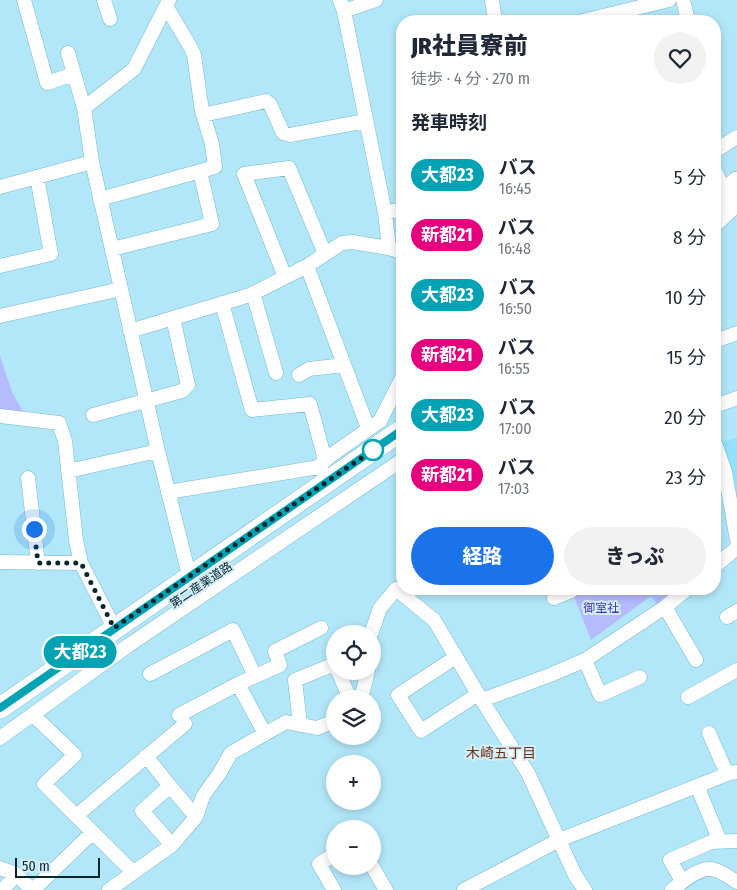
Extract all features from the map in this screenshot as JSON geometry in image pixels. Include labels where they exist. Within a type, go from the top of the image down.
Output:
[{"type":"main road","points":[[721,212],[731,197]]},
{"type":"main road","name":"第二産業道路","points":[[0,708],[191,575],[324,469],[396,433]]},
{"type":"main road","name":"第二産業道路","points":[[0,722],[396,451]]},
{"type":"street","points":[[24,0],[47,83],[74,74]]},
{"type":"street","points":[[104,0],[110,19]]},
{"type":"street","points":[[130,331],[253,293],[307,266],[342,243],[352,242],[396,250],[385,213],[342,6],[376,0]]},
{"type":"street","points":[[492,0],[494,15]]},
{"type":"street","points":[[637,15],[669,0]]},
{"type":"street","points":[[683,0],[687,15]]},
{"type":"street","points":[[84,108],[134,68],[168,3]]},
{"type":"street","points":[[100,199],[215,167],[212,144],[203,115],[192,48],[168,3]]},
{"type":"street","points":[[68,53],[84,108],[92,162],[146,400],[187,567],[191,575]]},
{"type":"street","points":[[203,115],[266,101],[270,104],[283,133],[290,135],[366,120]]},
{"type":"street","points":[[721,147],[737,137]]},
{"type":"street","points":[[0,187],[92,162]]},
{"type":"street","points":[[285,277],[244,174],[289,168],[325,254]]},
{"type":"street","points":[[112,249],[212,224],[200,171]]},
{"type":"street","points":[[0,266],[51,254],[37,177]]},
{"type":"street","points":[[721,184],[731,197]]},
{"type":"street","points":[[385,213],[396,210]]},
{"type":"street","points":[[307,266],[368,428]]},
{"type":"street","points":[[0,316],[121,289]]},
{"type":"street","points":[[253,293],[276,373]]},
{"type":"street","points":[[222,303],[252,410],[310,404],[324,469]]},
{"type":"street","points":[[92,415],[182,391],[188,385],[173,318]]},
{"type":"street","points":[[721,339],[737,333]]},
{"type":"street","points":[[299,374],[309,369],[344,365]]},
{"type":"street","points":[[168,492],[324,469],[368,428],[380,421],[396,390]]},
{"type":"street","points":[[721,404],[737,398]]},
{"type":"street","points":[[0,416],[59,423],[65,441],[76,540],[81,563],[114,628]]},
{"type":"street","points":[[68,471],[158,450]]},
{"type":"street","points":[[0,738],[129,645],[396,464]]},
{"type":"street","points":[[28,478],[38,563]]},
{"type":"street","points":[[721,478],[736,548]]},
{"type":"street","points":[[721,549],[736,548]]},
{"type":"street","points":[[721,561],[736,548]]},
{"type":"street","points":[[0,562],[81,563]]},
{"type":"street","points":[[374,625],[380,608],[396,589]]},
{"type":"street","points":[[403,595],[434,620],[528,773],[575,875],[585,890]]},
{"type":"street","points":[[554,598],[561,595]]},
{"type":"street","points":[[456,657],[398,695],[421,731],[480,697],[550,675],[585,660],[665,607],[680,595]]},
{"type":"street","points":[[665,607],[696,660]]},
{"type":"street","points":[[76,816],[146,756],[182,720],[238,684],[280,664],[275,651],[321,628]]},
{"type":"street","points":[[150,674],[233,630],[255,676]]},
{"type":"street","points":[[585,660],[600,695],[640,677]]},
{"type":"street","points":[[300,725],[295,680],[326,668]]},
{"type":"street","points":[[688,697],[737,670]]},
{"type":"street","points":[[238,684],[264,734]]},
{"type":"street","points":[[33,715],[75,754],[44,784],[133,872]]},
{"type":"street","points":[[109,890],[172,845],[196,817],[203,796],[231,753],[286,722],[317,728],[326,724]]},
{"type":"street","points":[[464,890],[559,840],[732,773],[709,734]]},
{"type":"street","points":[[146,756],[196,817]]},
{"type":"street","points":[[170,786],[142,812],[172,845]]},
{"type":"street","points":[[697,786],[720,841]]},
{"type":"street","points":[[0,868],[16,874],[32,890],[93,832]]},
{"type":"street","points":[[737,841],[711,842],[670,860],[677,886],[686,878],[714,869],[737,882]]},
{"type":"street","points":[[326,860],[319,864],[334,890]]},
{"type":"street","points":[[3,890],[16,874]]},
{"type":"street","points":[[377,875],[386,890]]},
{"type":"shaded area","points":[[737,438],[737,522],[721,442]]},
{"type":"green space","points":[[0,356],[12,392],[26,417],[0,414]]},
{"type":"green space","name":"御室社","points":[[573,595],[674,595],[659,607],[651,596],[591,640]]},
{"type":"bus line","name":"大都23","points":[[0,708],[396,434]]},
{"type":"district","name":"木崎五丁目","points":[[501,753]]},
{"type":"route","points":[[34,529],[38,563],[81,563],[114,628],[373,450]]}]
